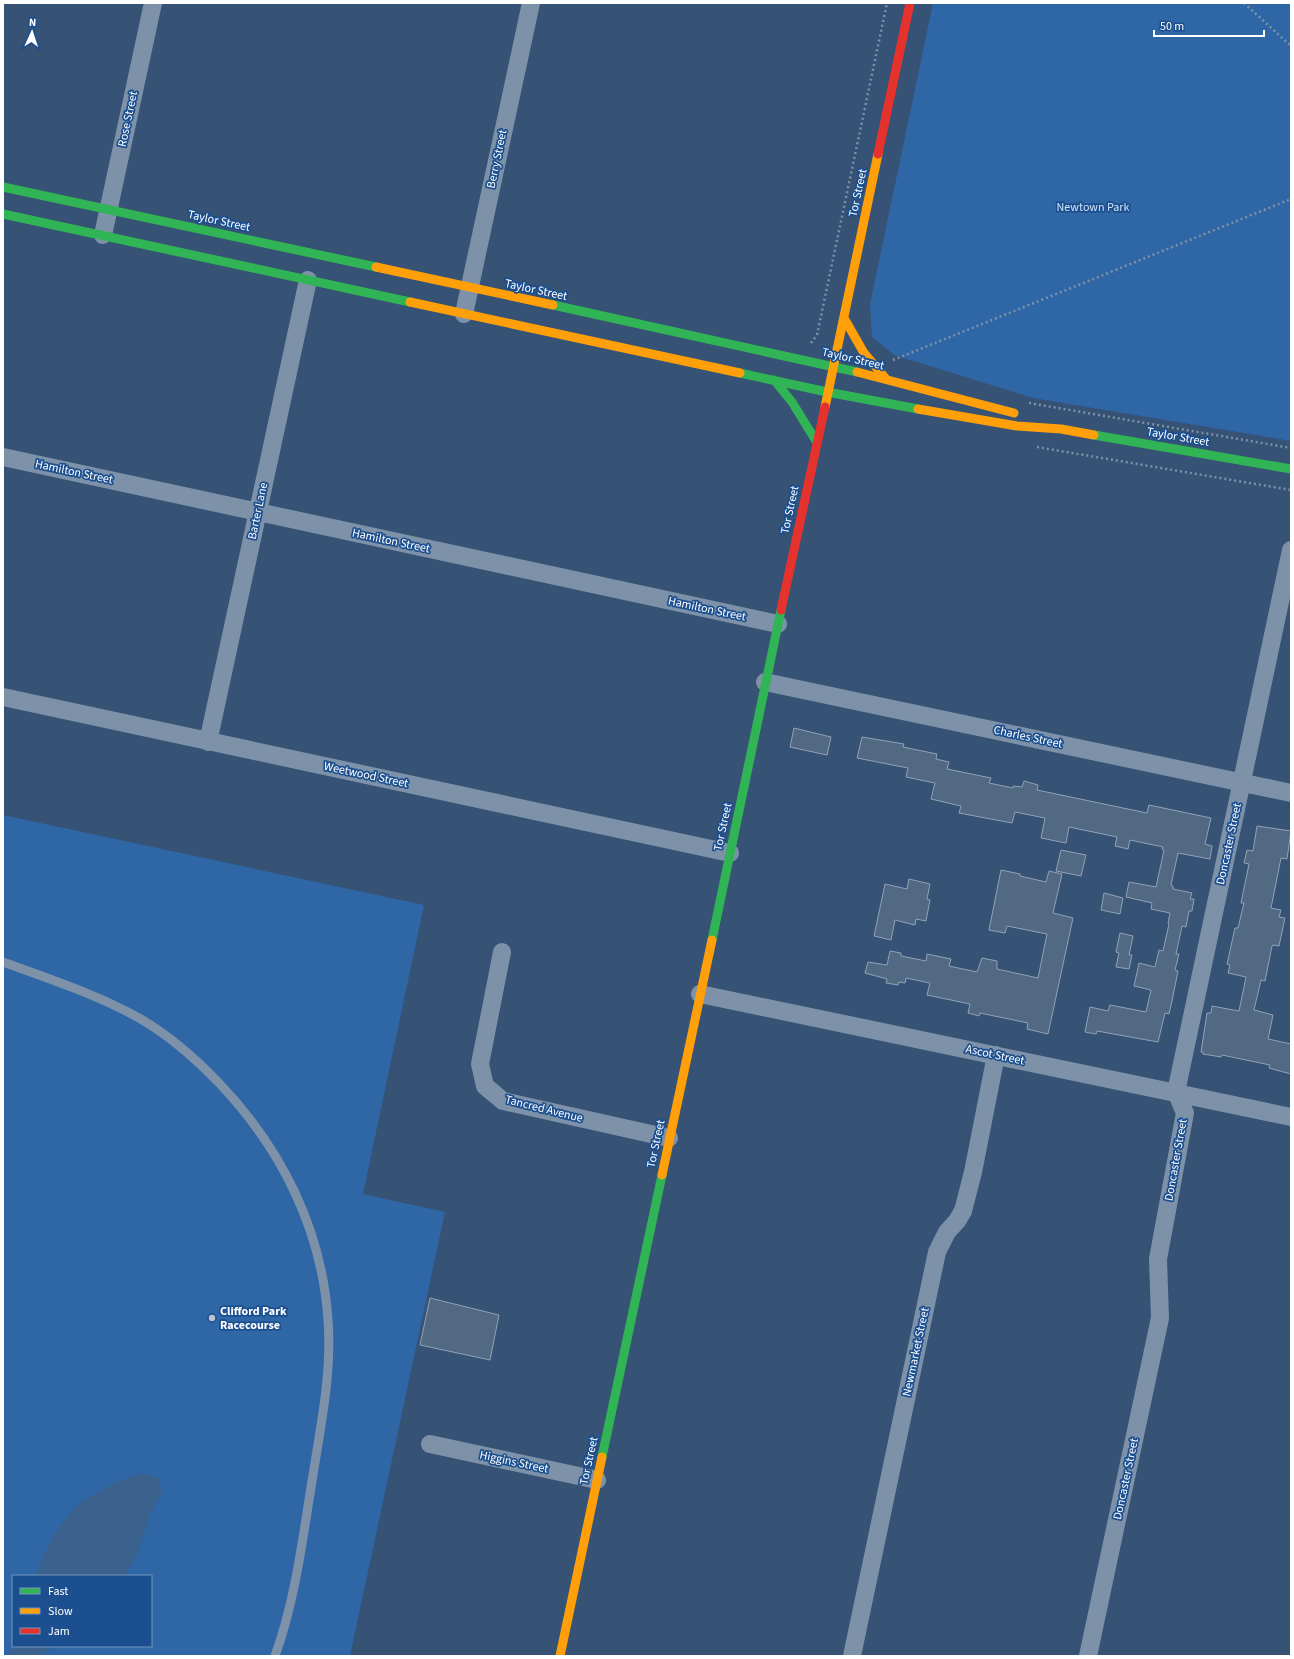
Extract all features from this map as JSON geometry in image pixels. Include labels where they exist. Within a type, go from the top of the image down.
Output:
[{"type":"main road","name":"Tor Street","points":[[560,1656],[816,441],[834,366],[910,3]]},
{"type":"main road","name":"Taylor Street","points":[[3,187],[834,366],[1019,414],[1061,429]]},
{"type":"main road","name":"Taylor Street","points":[[3,214],[827,392],[1018,426],[1061,429],[1291,469]]},
{"type":"main road","points":[[844,318],[864,353],[886,379]]},
{"type":"main road","points":[[774,380],[792,402],[816,441]]},
{"type":"street","name":"Rose Street","points":[[102,235],[153,3]]},
{"type":"street","name":"Berry Street","points":[[464,314],[531,3]]},
{"type":"street","name":"Barter Lane","points":[[208,742],[308,280]]},
{"type":"street","name":"Hamilton Street","points":[[3,457],[778,624]]},
{"type":"street","name":"Doncaster Street","points":[[1088,1656],[1160,1318],[1158,1259],[1185,1113],[1176,1092],[1291,550]]},
{"type":"street","name":"Charles Street","points":[[765,682],[1291,792]]},
{"type":"street","name":"Weetwood Street","points":[[3,697],[730,853]]},
{"type":"street","name":"Tancred Avenue","points":[[502,952],[480,1064],[486,1086],[503,1101],[669,1138]]},
{"type":"street","name":"Ascot Street","points":[[700,994],[1291,1117]]},
{"type":"street","name":"Newmarket Street","points":[[852,1656],[937,1252],[947,1232],[957,1221],[963,1211],[973,1172],[996,1055]]},
{"type":"street","name":"Higgins Street","points":[[430,1444],[597,1480]]},
{"type":"lane","points":[[3,962],[88,993],[114,1005],[141,1019],[186,1051],[222,1086],[256,1125],[273,1151],[302,1207],[321,1267],[328,1315],[329,1355],[327,1388],[299,1560],[288,1615],[275,1656]]},
{"type":"path","points":[[812,343],[817,335],[887,3]]},
{"type":"path","points":[[1244,3],[1291,46]]},
{"type":"path","points":[[893,360],[1291,199]]},
{"type":"path","points":[[887,357],[899,362]]},
{"type":"path","points":[[1028,402],[1291,448]]},
{"type":"path","points":[[1029,446],[1291,490]]},
{"type":"green space","name":"Newtown Park","points":[[933,3],[1291,3],[1291,441],[1033,398],[894,355],[872,337],[870,304]]},
{"type":"green space","name":"Clifford Park Racecourse","points":[[3,815],[424,905],[363,1194],[445,1212],[350,1656],[3,1656]]},
{"type":"shaded area","points":[[138,1474],[151,1475],[159,1479],[161,1487],[161,1495],[150,1514],[138,1553],[125,1575],[37,1575],[42,1558],[51,1540],[62,1523],[74,1509],[86,1499]]},
{"type":"shaded area","points":[[13,1647],[54,1647],[40,1656],[8,1656]]},
{"type":"building","points":[[794,728],[831,737],[827,755],[790,747]]},
{"type":"building","points":[[862,737],[904,744],[903,747],[937,754],[936,759],[949,762],[947,769],[991,778],[989,783],[1013,788],[1013,786],[1022,787],[1024,781],[1038,785],[1037,790],[1147,813],[1149,805],[1211,818],[1205,844],[1212,846],[1210,859],[1178,853],[1171,885],[1173,886],[1173,889],[1192,893],[1190,899],[1194,899],[1192,911],[1189,911],[1186,927],[1182,926],[1176,954],[1179,954],[1175,970],[1178,971],[1172,1001],[1169,1014],[1165,1013],[1158,1042],[1097,1031],[1096,1034],[1085,1032],[1090,1007],[1108,1011],[1110,1005],[1146,1012],[1151,990],[1134,986],[1139,963],[1155,967],[1159,950],[1163,951],[1170,913],[1151,909],[1152,903],[1126,897],[1129,882],[1156,887],[1164,850],[1162,849],[1163,847],[1130,840],[1128,849],[1115,846],[1117,837],[1069,827],[1066,843],[1041,838],[1045,818],[1015,812],[1012,823],[959,813],[961,806],[931,799],[935,783],[906,777],[908,768],[857,758]]},
{"type":"building","points":[[1257,826],[1291,831],[1287,859],[1281,858],[1271,908],[1281,910],[1279,917],[1285,918],[1279,946],[1272,946],[1265,981],[1261,980],[1254,1010],[1273,1015],[1268,1039],[1291,1044],[1291,1074],[1269,1068],[1270,1065],[1222,1055],[1221,1057],[1203,1054],[1203,1052],[1201,1052],[1207,1013],[1211,1013],[1212,1006],[1239,1011],[1246,977],[1228,973],[1230,965],[1227,964],[1235,928],[1238,928],[1244,903],[1241,903],[1249,864],[1244,863],[1247,850],[1253,851]]},
{"type":"building","points":[[1061,850],[1086,855],[1081,876],[1056,871]]},
{"type":"building","points":[[1001,870],[1046,882],[1049,871],[1062,874],[1053,913],[1073,918],[1048,1034],[1027,1029],[1028,1023],[980,1013],[979,1016],[968,1013],[970,1004],[927,995],[930,983],[906,978],[905,983],[899,982],[898,985],[886,983],[887,979],[865,973],[868,962],[887,965],[890,951],[901,953],[901,956],[926,961],[927,954],[951,959],[949,966],[977,972],[982,958],[997,961],[997,969],[1038,978],[1047,934],[1007,926],[1005,933],[989,930]]},
{"type":"building","points":[[909,879],[930,884],[927,899],[930,900],[926,921],[916,919],[915,925],[895,920],[891,940],[874,936],[885,884],[907,889]]},
{"type":"building","points":[[1104,893],[1123,898],[1120,914],[1101,910]]},
{"type":"building","points":[[1120,933],[1133,936],[1129,955],[1132,955],[1129,969],[1116,967],[1119,953],[1116,952]]},
{"type":"building","points":[[430,1298],[499,1315],[490,1360],[420,1345]]},
{"type":"traffic: fast","points":[[3,187],[376,267]]},
{"type":"traffic: fast","points":[[3,214],[410,302]]},
{"type":"traffic: fast","points":[[553,305],[857,372]]},
{"type":"traffic: fast","points":[[740,373],[827,392],[918,409]]},
{"type":"traffic: fast","points":[[774,380],[792,402],[816,441]]},
{"type":"traffic: fast","points":[[1094,435],[1291,469]]},
{"type":"traffic: fast","points":[[712,940],[781,610]]},
{"type":"traffic: fast","points":[[602,1457],[662,1175]]},
{"type":"traffic: slow","points":[[825,407],[878,154]]},
{"type":"traffic: slow","points":[[376,267],[553,305]]},
{"type":"traffic: slow","points":[[410,302],[740,373]]},
{"type":"traffic: slow","points":[[844,318],[864,353],[886,379]]},
{"type":"traffic: slow","points":[[857,372],[1014,413]]},
{"type":"traffic: slow","points":[[918,409],[1017,426],[1061,429],[1094,435]]},
{"type":"traffic: slow","points":[[662,1175],[712,940]]},
{"type":"traffic: slow","points":[[560,1656],[602,1457]]},
{"type":"traffic: jam","points":[[878,154],[910,3]]},
{"type":"traffic: jam","points":[[781,610],[825,407]]},
{"type":"place","name":"Clifford Park Racecourse","points":[[212,1318]]}]
